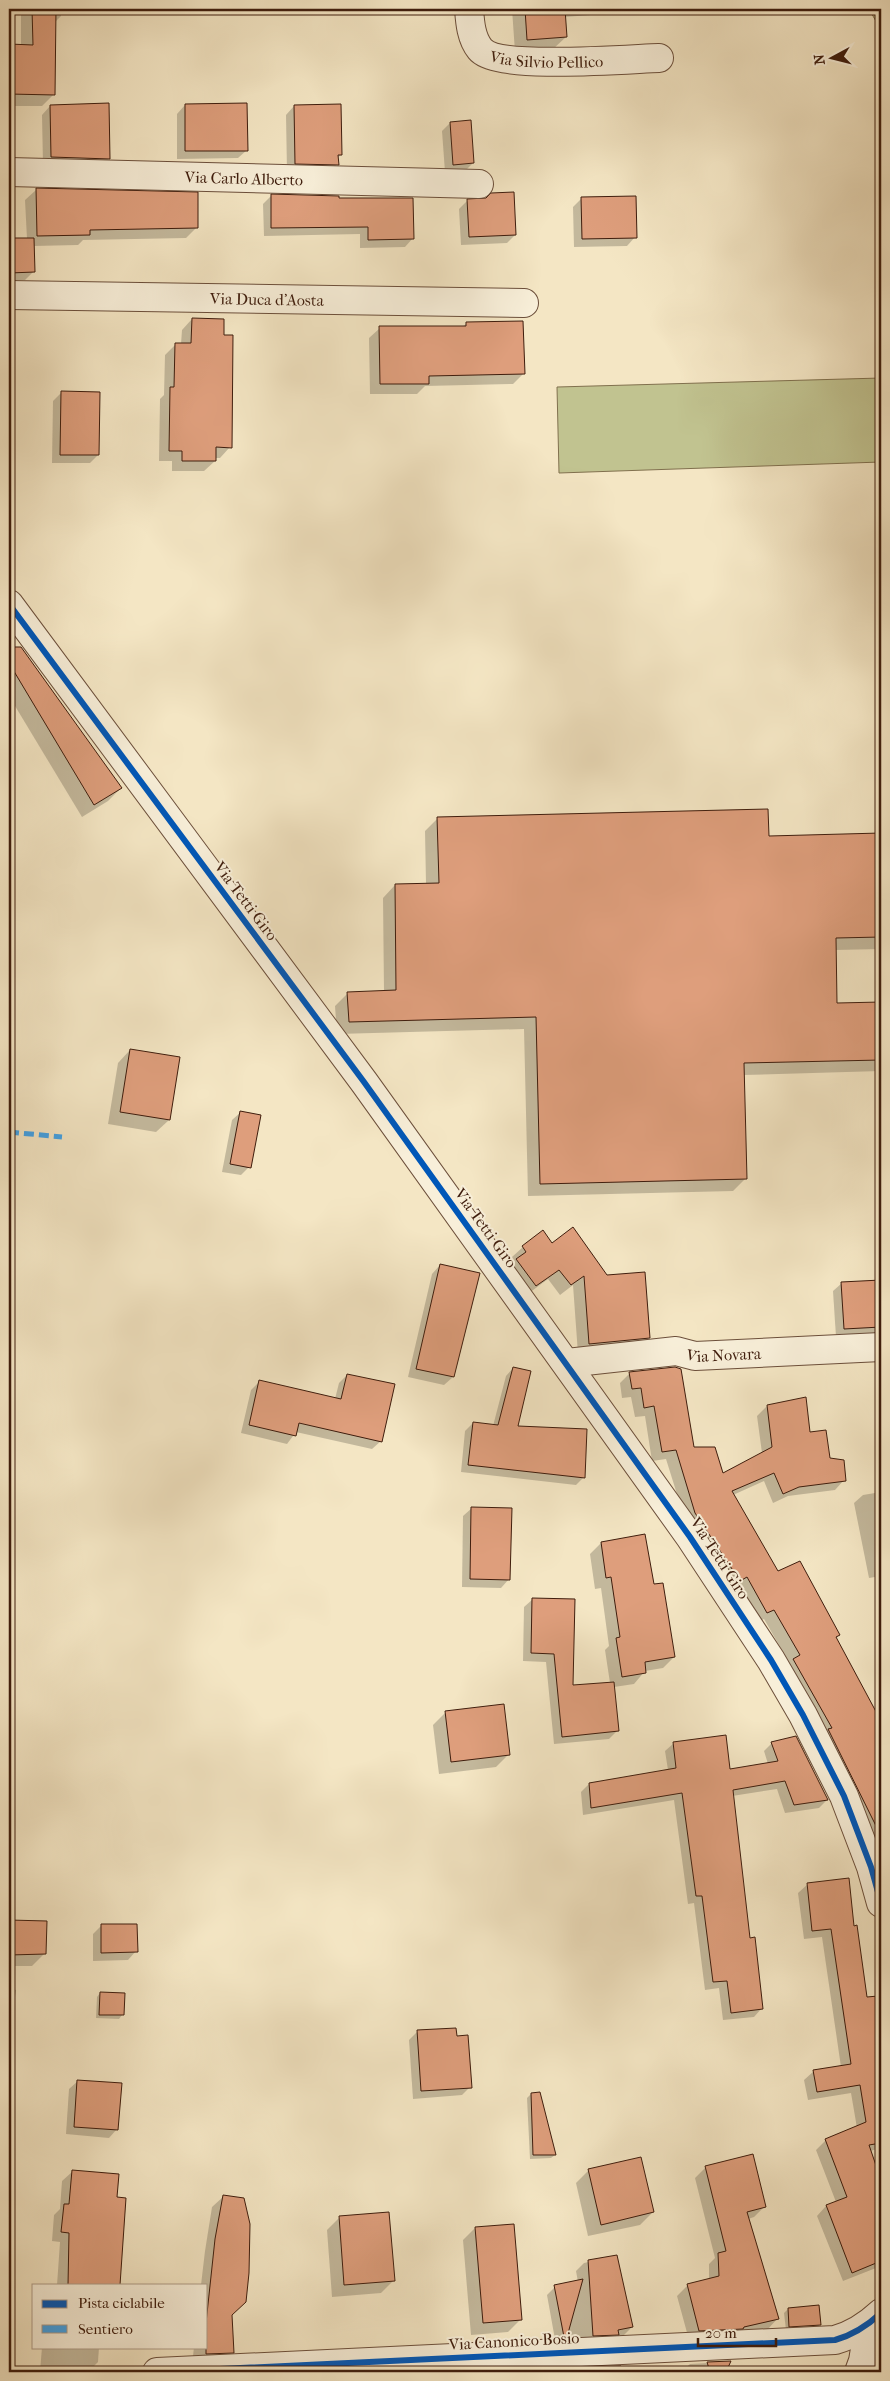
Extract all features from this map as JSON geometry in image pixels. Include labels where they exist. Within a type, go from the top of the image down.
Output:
[{"type":"street","name":"Via Silvio Pellico","points":[[469,9],[474,38],[481,50],[503,60],[659,58]]},
{"type":"street","name":"Via Carlo Alberto","points":[[9,172],[479,184]]},
{"type":"street","name":"Via Duca d'Aosta","points":[[9,294],[524,303]]},
{"type":"street","name":"Via Tetti Giro","points":[[9,604],[352,1066],[690,1537],[791,1693],[844,1796],[871,1867],[881,1903]]},
{"type":"street","name":"Via Novara","points":[[566,1363],[676,1350],[695,1356],[881,1347]]},
{"type":"street","name":"Via Canonico Bosio","points":[[157,2372],[834,2340],[850,2336],[875,2319]]},
{"type":"street","points":[[859,2372],[875,2319]]},
{"type":"green space","points":[[869,9],[881,9],[881,30]]},
{"type":"green space","points":[[881,378],[881,462],[559,473],[557,387]]},
{"type":"building","points":[[32,9],[56,9],[55,95],[9,94],[9,44],[33,45]]},
{"type":"building","points":[[525,9],[565,9],[567,37],[527,40]]},
{"type":"building","points":[[109,103],[110,159],[51,157],[50,105]]},
{"type":"building","points":[[247,103],[248,151],[185,151],[185,104]]},
{"type":"building","points":[[341,104],[342,155],[338,155],[339,165],[295,164],[294,105]]},
{"type":"building","points":[[471,120],[474,163],[453,165],[450,122]]},
{"type":"building","points":[[36,188],[198,192],[198,228],[90,230],[90,235],[37,236]]},
{"type":"building","points":[[514,192],[516,235],[469,237],[467,199],[486,198],[491,193]]},
{"type":"building","points":[[271,194],[339,196],[339,198],[413,198],[414,239],[368,240],[368,227],[271,228]]},
{"type":"building","points":[[636,196],[637,238],[582,239],[581,197]]},
{"type":"building","points":[[9,238],[34,238],[35,272],[9,273]]},
{"type":"building","points":[[192,318],[224,319],[224,335],[233,335],[232,448],[216,447],[216,461],[182,461],[182,451],[169,451],[170,387],[174,387],[175,343],[191,343]]},
{"type":"building","points":[[523,321],[525,374],[429,376],[429,384],[380,384],[379,326],[466,326],[466,322]]},
{"type":"building","points":[[61,391],[100,392],[99,455],[60,455]]},
{"type":"building","points":[[9,647],[21,647],[122,788],[94,805],[9,663]]},
{"type":"building","points":[[768,809],[769,836],[881,833],[881,937],[836,938],[837,1003],[881,1002],[881,1060],[744,1063],[747,1179],[540,1184],[536,1017],[349,1022],[347,992],[396,990],[395,884],[439,883],[437,817]]},
{"type":"building","points":[[130,1049],[180,1057],[170,1120],[120,1112]]},
{"type":"building","points":[[240,1111],[261,1115],[251,1168],[230,1164]]},
{"type":"building","points":[[573,1227],[607,1275],[645,1272],[650,1338],[589,1344],[584,1276],[571,1285],[559,1270],[536,1286],[516,1259],[526,1252],[522,1246],[543,1230],[552,1243]]},
{"type":"building","points":[[440,1264],[480,1273],[454,1377],[416,1369]]},
{"type":"building","points":[[881,1280],[881,1327],[844,1329],[841,1282]]},
{"type":"building","points":[[513,1367],[531,1371],[518,1426],[587,1429],[585,1478],[468,1465],[473,1422],[498,1425]]},
{"type":"building","points":[[675,1367],[681,1369],[694,1447],[715,1447],[723,1473],[772,1447],[767,1405],[806,1397],[810,1432],[826,1430],[830,1458],[844,1460],[846,1481],[799,1487],[783,1494],[774,1473],[732,1491],[778,1571],[800,1561],[840,1635],[836,1637],[881,1721],[881,1836],[828,1729],[832,1728],[793,1659],[800,1655],[774,1610],[767,1613],[747,1577],[740,1581],[695,1513],[676,1450],[662,1452],[654,1406],[644,1408],[641,1388],[632,1389],[629,1372]]},
{"type":"building","points":[[347,1374],[395,1384],[382,1442],[299,1423],[296,1436],[249,1425],[259,1380],[341,1399]]},
{"type":"building","points":[[471,1507],[512,1508],[510,1580],[470,1579]]},
{"type":"building","points":[[645,1534],[654,1584],[663,1583],[675,1657],[645,1662],[646,1673],[622,1677],[616,1638],[620,1637],[611,1577],[606,1578],[601,1542]]},
{"type":"building","points":[[532,1598],[575,1599],[573,1685],[614,1682],[619,1731],[562,1737],[554,1654],[531,1653]]},
{"type":"building","points":[[504,1704],[510,1755],[451,1762],[445,1711]]},
{"type":"building","points":[[726,1735],[730,1769],[778,1761],[771,1742],[796,1736],[828,1800],[794,1805],[785,1781],[733,1790],[750,1938],[755,1937],[763,2009],[731,2013],[727,1981],[713,1982],[702,1896],[696,1896],[682,1793],[591,1808],[589,1783],[676,1768],[673,1742]]},
{"type":"building","points":[[849,1878],[854,1926],[857,1925],[867,1997],[878,1996],[881,2021],[881,2143],[869,2145],[881,2180],[881,2261],[852,2273],[826,2205],[847,2197],[825,2139],[866,2122],[860,2085],[817,2092],[813,2070],[851,2064],[831,1929],[812,1931],[807,1883]]},
{"type":"building","points":[[9,1920],[47,1921],[46,1954],[9,1955]]},
{"type":"building","points":[[101,1924],[137,1924],[138,1952],[101,1953]]},
{"type":"building","points":[[100,1992],[125,1993],[124,2015],[99,2015]]},
{"type":"building","points":[[456,2028],[457,2036],[468,2035],[472,2088],[421,2091],[417,2030]]},
{"type":"building","points":[[77,2080],[122,2083],[118,2130],[74,2127]]},
{"type":"building","points":[[540,2092],[556,2155],[533,2155],[531,2093]]},
{"type":"building","points":[[753,2154],[766,2207],[747,2212],[779,2319],[744,2327],[743,2329],[699,2331],[687,2284],[719,2276],[718,2253],[726,2251],[705,2166]]},
{"type":"building","points":[[641,2157],[654,2212],[601,2225],[588,2169]]},
{"type":"building","points":[[72,2170],[119,2174],[117,2197],[126,2198],[120,2284],[68,2284],[69,2233],[61,2232],[64,2204],[69,2204]]},
{"type":"building","points":[[223,2195],[244,2198],[250,2224],[249,2273],[246,2302],[232,2315],[234,2353],[206,2354],[206,2348],[208,2348],[208,2304],[215,2239]]},
{"type":"building","points":[[389,2212],[395,2281],[344,2285],[339,2216]]},
{"type":"building","points":[[514,2224],[522,2320],[483,2323],[475,2227]]},
{"type":"building","points":[[617,2255],[633,2327],[618,2330],[619,2335],[593,2336],[588,2260]]},
{"type":"building","points":[[583,2279],[567,2337],[564,2337],[554,2285]]},
{"type":"building","points":[[819,2305],[821,2325],[789,2327],[788,2308]]},
{"type":"building","points":[[731,2361],[726,2372],[710,2372],[707,2362]]},
{"type":"building","points":[[621,2366],[622,2372],[595,2372],[594,2367]]},
{"type":"marked path","points":[[9,1132],[62,1137]]},
{"type":"cycle path","points":[[9,604],[364,1082],[690,1537],[771,1660],[803,1715],[844,1796],[871,1867],[881,1903]]},
{"type":"cycle path","points":[[157,2372],[835,2340],[860,2330],[881,2313]]}]
